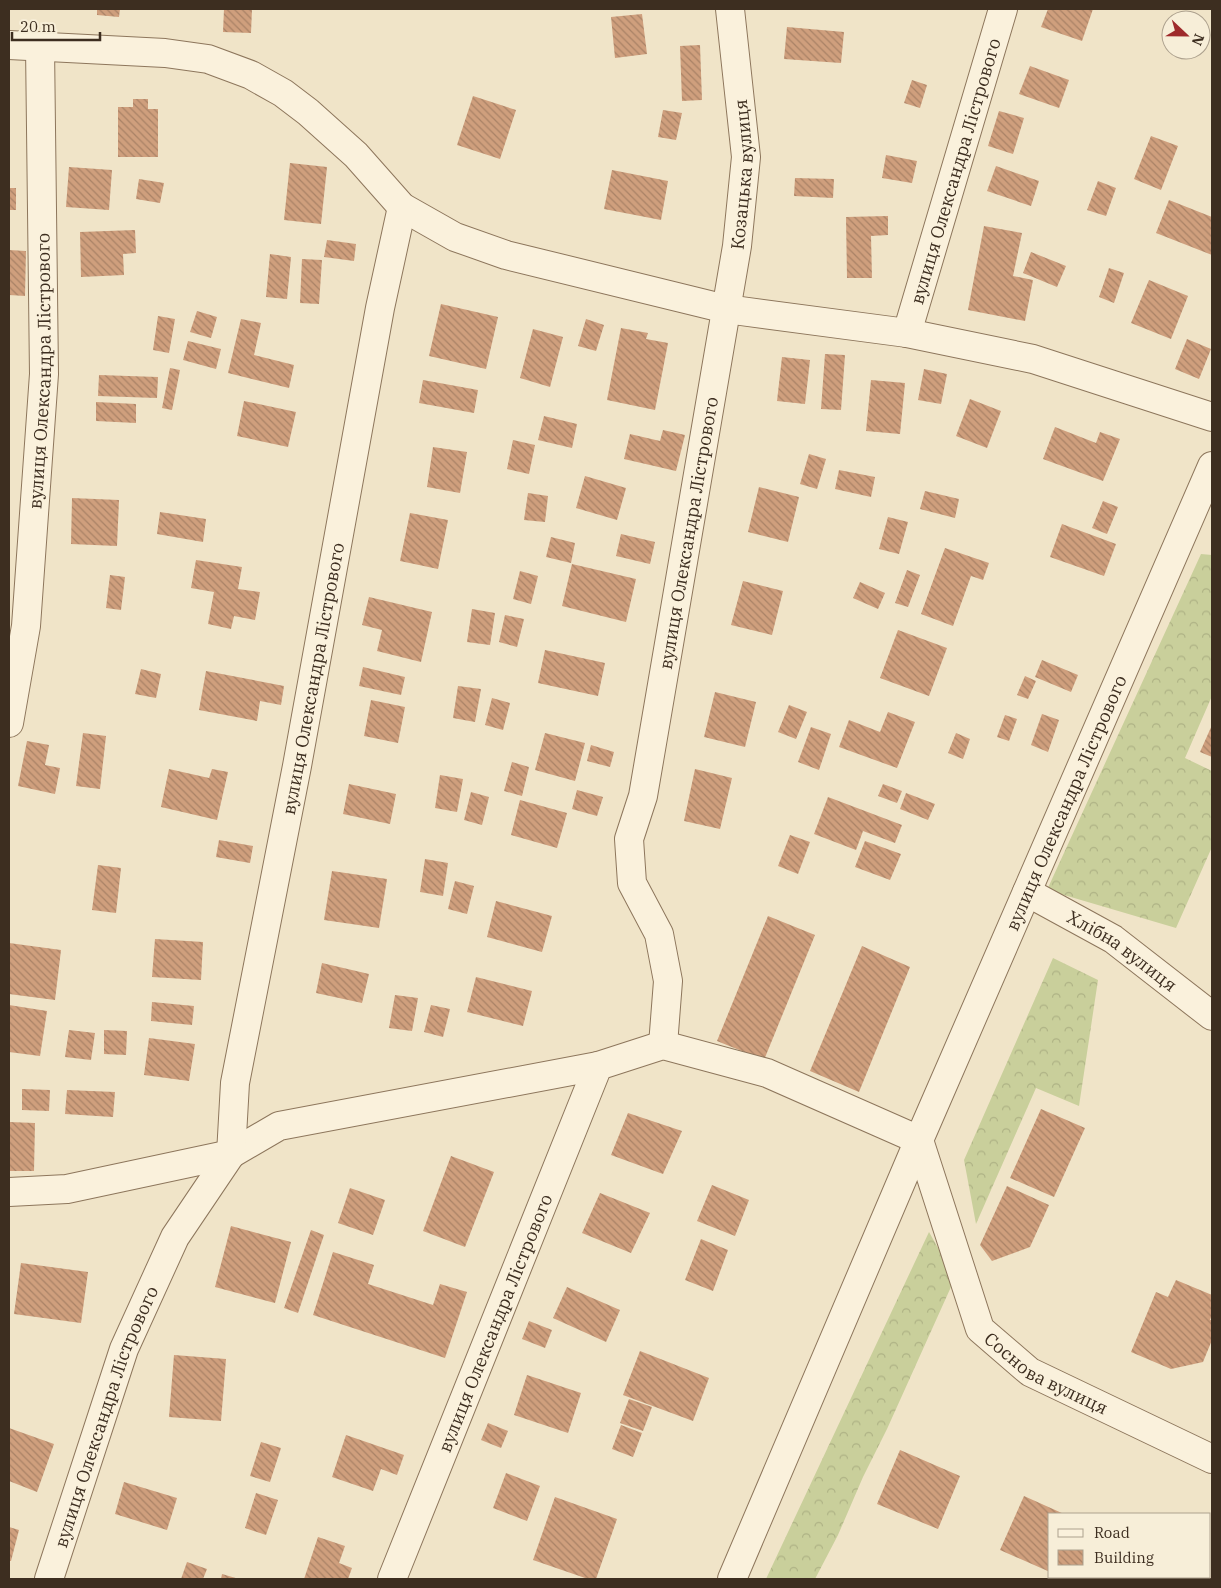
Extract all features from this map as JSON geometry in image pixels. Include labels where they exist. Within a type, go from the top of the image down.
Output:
[{"type":"street","name":"Козацька вулиця","points":[[726,309],[737,246],[746,157],[730,9]]},
{"type":"street","name":"вулиця Олександра Лістрового","points":[[907,333],[1003,9]]},
{"type":"street","points":[[9,40],[40,46],[165,52],[208,59],[251,75],[283,93],[308,112],[356,155],[402,206],[455,237],[506,255],[726,309],[907,333],[1033,359],[1212,417]]},
{"type":"street","name":"вулиця Олександра Лістрового","points":[[9,723],[26,626],[44,374],[40,46]]},
{"type":"street","name":"вулиця Олександра Лістрового","points":[[49,1579],[124,1349],[175,1236],[231,1154],[235,1083],[297,766],[380,308],[402,206]]},
{"type":"street","name":"вулиця Олександра Лістрового","points":[[9,1192],[67,1188],[231,1154],[279,1126],[598,1066],[663,1045],[668,981],[659,934],[632,883],[629,839],[643,796],[726,309]]},
{"type":"street","name":"вулиця Олександра Лістрового","points":[[732,1579],[919,1140],[1209,482]]},
{"type":"street","name":"Хлібна вулиця","points":[[1027,892],[1113,939],[1212,1016]]},
{"type":"street","points":[[663,1045],[767,1073],[919,1140]]},
{"type":"street","name":"вулиця Олександра Лістрового","points":[[392,1579],[598,1066]]},
{"type":"street","name":"Соснова вулиця","points":[[919,1140],[980,1329],[1030,1372],[1212,1459]]},
{"type":"green space","points":[[1201,554],[1212,555],[1212,696],[1185,758],[1212,771],[1212,847],[1176,928],[1047,890]]},
{"type":"green space","points":[[1053,958],[1098,980],[1079,1106],[1036,1088],[976,1224],[964,1160]]},
{"type":"green space","points":[[929,1232],[955,1278],[838,1535],[815,1579],[766,1579]]},
{"type":"building","points":[[97,9],[120,9],[119,17],[97,15]]},
{"type":"building","points":[[224,9],[252,9],[251,33],[223,32]]},
{"type":"building","points":[[1048,9],[1093,9],[1082,41],[1041,27]]},
{"type":"building","points":[[642,14],[647,54],[615,58],[611,17]]},
{"type":"building","points":[[787,27],[844,32],[841,63],[784,59]]},
{"type":"building","points":[[700,45],[702,100],[682,101],[680,46]]},
{"type":"building","points":[[1030,66],[1069,80],[1059,108],[1019,94]]},
{"type":"building","points":[[912,80],[927,85],[920,108],[904,103]]},
{"type":"building","points":[[473,96],[516,110],[500,159],[457,145]]},
{"type":"building","points":[[133,99],[148,99],[148,109],[158,109],[158,157],[118,157],[118,107],[133,107]]},
{"type":"building","points":[[663,110],[682,113],[676,140],[658,137]]},
{"type":"building","points":[[999,111],[1024,118],[1013,154],[988,146]]},
{"type":"building","points":[[1151,136],[1178,146],[1161,190],[1134,179]]},
{"type":"building","points":[[886,155],[917,161],[912,183],[882,178]]},
{"type":"building","points":[[290,163],[327,167],[321,224],[284,220]]},
{"type":"building","points":[[996,166],[1039,181],[1031,206],[987,191]]},
{"type":"building","points":[[69,167],[112,170],[109,210],[66,207]]},
{"type":"building","points":[[612,170],[668,181],[661,220],[604,209]]},
{"type":"building","points":[[795,178],[834,179],[833,198],[794,196]]},
{"type":"building","points":[[139,179],[164,183],[160,203],[136,199]]},
{"type":"building","points":[[1098,181],[1116,188],[1106,216],[1087,210]]},
{"type":"building","points":[[9,188],[16,188],[16,210],[9,210]]},
{"type":"building","points":[[1169,200],[1212,217],[1212,255],[1156,233]]},
{"type":"building","points":[[888,216],[888,235],[871,236],[872,278],[847,278],[846,217]]},
{"type":"building","points":[[984,226],[1022,233],[1013,276],[1033,280],[1025,321],[968,310]]},
{"type":"building","points":[[135,230],[136,253],[123,254],[124,275],[81,277],[80,232]]},
{"type":"building","points":[[327,240],[356,244],[354,261],[324,257]]},
{"type":"building","points":[[9,250],[26,251],[25,296],[9,295]]},
{"type":"building","points":[[1031,252],[1066,266],[1057,287],[1023,273]]},
{"type":"building","points":[[270,254],[291,257],[287,299],[266,297]]},
{"type":"building","points":[[302,259],[322,260],[319,304],[300,303]]},
{"type":"building","points":[[1109,268],[1124,273],[1114,303],[1099,297]]},
{"type":"building","points":[[1149,280],[1188,296],[1171,339],[1131,323]]},
{"type":"building","points":[[441,304],[498,317],[486,369],[429,356]]},
{"type":"building","points":[[197,311],[217,317],[211,338],[190,332]]},
{"type":"building","points":[[158,316],[175,319],[169,353],[153,350]]},
{"type":"building","points":[[241,319],[261,323],[254,355],[294,365],[289,388],[228,373]]},
{"type":"building","points":[[586,319],[604,325],[596,351],[578,346]]},
{"type":"building","points":[[621,328],[648,333],[646,339],[668,343],[655,410],[607,400]]},
{"type":"building","points":[[533,329],[563,337],[550,387],[520,378]]},
{"type":"building","points":[[1187,339],[1211,349],[1199,379],[1175,369]]},
{"type":"building","points":[[188,341],[221,349],[216,369],[183,360]]},
{"type":"building","points":[[825,354],[845,355],[841,410],[821,409]]},
{"type":"building","points":[[782,357],[810,360],[805,404],[777,401]]},
{"type":"building","points":[[170,368],[180,370],[172,410],[162,408]]},
{"type":"building","points":[[924,369],[947,374],[941,404],[918,400]]},
{"type":"building","points":[[99,375],[158,377],[157,398],[98,396]]},
{"type":"building","points":[[423,380],[478,390],[474,413],[419,403]]},
{"type":"building","points":[[871,380],[905,383],[900,434],[866,431]]},
{"type":"building","points":[[970,399],[1001,411],[987,448],[956,436]]},
{"type":"building","points":[[244,401],[296,412],[288,447],[237,436]]},
{"type":"building","points":[[96,402],[136,404],[136,423],[96,421]]},
{"type":"building","points":[[544,416],[577,424],[572,448],[538,440]]},
{"type":"building","points":[[1055,427],[1096,443],[1100,432],[1120,439],[1103,481],[1043,459]]},
{"type":"building","points":[[663,430],[685,435],[676,471],[624,459],[630,434],[660,441]]},
{"type":"building","points":[[513,440],[535,445],[529,474],[507,469]]},
{"type":"building","points":[[433,447],[467,452],[460,493],[427,487]]},
{"type":"building","points":[[809,454],[826,459],[817,489],[800,484]]},
{"type":"building","points":[[839,470],[875,477],[871,497],[835,489]]},
{"type":"building","points":[[585,476],[626,488],[617,520],[576,508]]},
{"type":"building","points":[[759,487],[799,497],[788,542],[748,532]]},
{"type":"building","points":[[925,491],[959,499],[955,518],[920,509]]},
{"type":"building","points":[[528,493],[548,496],[545,522],[524,520]]},
{"type":"building","points":[[72,498],[119,500],[117,546],[71,544]]},
{"type":"building","points":[[1103,501],[1118,507],[1107,534],[1092,528]]},
{"type":"building","points":[[160,512],[206,519],[203,542],[157,534]]},
{"type":"building","points":[[410,513],[448,520],[438,569],[400,561]]},
{"type":"building","points":[[888,517],[908,522],[899,554],[879,549]]},
{"type":"building","points":[[1062,524],[1116,544],[1104,576],[1050,557]]},
{"type":"building","points":[[621,534],[655,542],[650,564],[616,556]]},
{"type":"building","points":[[551,537],[575,543],[571,563],[546,557]]},
{"type":"building","points":[[945,548],[989,563],[983,580],[971,576],[953,626],[921,614]]},
{"type":"building","points":[[196,560],[242,567],[238,589],[260,592],[255,620],[234,616],[231,629],[208,624],[214,592],[191,588]]},
{"type":"building","points":[[572,564],[636,579],[626,622],[562,606]]},
{"type":"building","points":[[907,570],[920,575],[908,607],[895,603]]},
{"type":"building","points":[[520,571],[538,576],[531,604],[513,599]]},
{"type":"building","points":[[110,575],[125,577],[121,610],[106,608]]},
{"type":"building","points":[[743,581],[783,591],[772,635],[731,625]]},
{"type":"building","points":[[860,582],[885,593],[878,609],[853,598]]},
{"type":"building","points":[[369,597],[432,612],[421,662],[377,651],[382,630],[362,625]]},
{"type":"building","points":[[472,609],[495,613],[490,645],[467,642]]},
{"type":"building","points":[[505,615],[524,619],[517,647],[499,642]]},
{"type":"building","points":[[898,630],[947,648],[929,696],[880,678]]},
{"type":"building","points":[[545,650],[605,663],[598,696],[538,683]]},
{"type":"building","points":[[1042,660],[1078,675],[1071,692],[1035,677]]},
{"type":"building","points":[[363,667],[405,677],[401,695],[359,686]]},
{"type":"building","points":[[141,669],[161,674],[156,698],[135,694]]},
{"type":"building","points":[[206,671],[284,686],[281,705],[260,701],[257,721],[199,710]]},
{"type":"building","points":[[1025,676],[1036,681],[1028,699],[1017,695]]},
{"type":"building","points":[[458,686],[481,689],[475,722],[453,718]]},
{"type":"building","points":[[715,692],[756,702],[745,747],[704,737]]},
{"type":"building","points":[[492,698],[510,703],[503,730],[485,725]]},
{"type":"building","points":[[371,700],[405,707],[398,743],[364,736]]},
{"type":"building","points":[[789,705],[807,712],[796,739],[778,732]]},
{"type":"building","points":[[888,712],[915,722],[897,768],[839,747],[849,720],[880,732]]},
{"type":"building","points":[[1042,714],[1059,720],[1048,752],[1031,745]]},
{"type":"building","points":[[1005,715],[1017,719],[1009,741],[997,737]]},
{"type":"building","points":[[1212,725],[1212,757],[1200,752]]},
{"type":"building","points":[[811,727],[831,734],[819,770],[798,762]]},
{"type":"building","points":[[83,733],[106,736],[100,789],[76,786]]},
{"type":"building","points":[[545,733],[585,743],[575,781],[535,770]]},
{"type":"building","points":[[956,733],[970,739],[963,759],[948,753]]},
{"type":"building","points":[[27,741],[49,745],[45,765],[60,768],[55,794],[18,786]]},
{"type":"building","points":[[591,745],[614,752],[610,767],[587,761]]},
{"type":"building","points":[[512,762],[529,767],[522,796],[504,791]]},
{"type":"building","points":[[169,769],[209,778],[212,769],[228,772],[217,820],[161,807]]},
{"type":"building","points":[[695,769],[732,778],[720,829],[684,821]]},
{"type":"building","points":[[440,775],[463,779],[457,812],[435,808]]},
{"type":"building","points":[[349,784],[396,794],[390,824],[343,814]]},
{"type":"building","points":[[883,784],[902,791],[897,803],[878,796]]},
{"type":"building","points":[[577,790],[603,797],[597,816],[572,809]]},
{"type":"building","points":[[471,792],[489,797],[482,825],[464,820]]},
{"type":"building","points":[[906,793],[935,804],[928,820],[900,809]]},
{"type":"building","points":[[828,797],[902,825],[895,843],[863,831],[856,850],[814,834]]},
{"type":"building","points":[[520,800],[567,813],[557,848],[511,835]]},
{"type":"building","points":[[790,835],[810,842],[798,874],[778,866]]},
{"type":"building","points":[[219,840],[253,846],[250,863],[216,857]]},
{"type":"building","points":[[865,841],[901,854],[890,880],[855,867]]},
{"type":"building","points":[[425,859],[448,863],[443,896],[420,892]]},
{"type":"building","points":[[98,865],[121,868],[116,913],[92,910]]},
{"type":"building","points":[[332,871],[387,879],[379,928],[324,920]]},
{"type":"building","points":[[455,881],[474,886],[467,914],[448,909]]},
{"type":"building","points":[[496,901],[552,916],[542,952],[487,937]]},
{"type":"building","points":[[768,916],[815,935],[764,1060],[717,1041]]},
{"type":"building","points":[[155,939],[203,942],[201,980],[152,977]]},
{"type":"building","points":[[9,943],[61,950],[55,1000],[9,994]]},
{"type":"building","points":[[862,946],[910,967],[859,1092],[810,1071]]},
{"type":"building","points":[[322,963],[369,974],[362,1003],[316,993]]},
{"type":"building","points":[[476,977],[532,991],[523,1026],[467,1012]]},
{"type":"building","points":[[395,995],[418,998],[412,1031],[389,1028]]},
{"type":"building","points":[[152,1002],[194,1006],[192,1025],[151,1021]]},
{"type":"building","points":[[9,1005],[47,1011],[40,1056],[9,1052]]},
{"type":"building","points":[[431,1005],[450,1009],[443,1037],[424,1032]]},
{"type":"building","points":[[69,1030],[95,1033],[91,1060],[65,1057]]},
{"type":"building","points":[[104,1030],[127,1031],[126,1055],[104,1054]]},
{"type":"building","points":[[149,1038],[195,1044],[189,1081],[144,1075]]},
{"type":"building","points":[[22,1089],[50,1090],[49,1111],[22,1110]]},
{"type":"building","points":[[67,1090],[115,1092],[113,1117],[65,1114]]},
{"type":"building","points":[[1041,1109],[1085,1128],[1054,1197],[1010,1178]]},
{"type":"building","points":[[628,1113],[682,1131],[663,1174],[611,1155]]},
{"type":"building","points":[[9,1122],[35,1123],[34,1171],[9,1171]]},
{"type":"building","points":[[451,1156],[494,1172],[465,1247],[423,1231]]},
{"type":"building","points":[[712,1185],[749,1200],[735,1236],[697,1221]]},
{"type":"building","points":[[1007,1186],[1049,1205],[1030,1247],[992,1261],[980,1245]]},
{"type":"building","points":[[350,1188],[385,1200],[373,1235],[338,1223]]},
{"type":"building","points":[[600,1193],[650,1213],[631,1253],[582,1233]]},
{"type":"building","points":[[231,1226],[291,1242],[275,1303],[215,1287]]},
{"type":"building","points":[[311,1230],[324,1235],[298,1313],[284,1308]]},
{"type":"building","points":[[701,1239],[728,1250],[713,1291],[685,1280]]},
{"type":"building","points":[[333,1252],[374,1265],[368,1284],[433,1305],[440,1284],[467,1292],[445,1358],[313,1315]]},
{"type":"building","points":[[21,1263],[88,1272],[81,1323],[14,1314]]},
{"type":"building","points":[[1176,1280],[1212,1295],[1212,1315],[1210,1320],[1212,1320],[1212,1340],[1203,1362],[1171,1369],[1131,1352],[1156,1292],[1168,1297]]},
{"type":"building","points":[[567,1287],[620,1310],[606,1342],[553,1318]]},
{"type":"building","points":[[529,1321],[552,1330],[545,1348],[522,1339]]},
{"type":"building","points":[[640,1351],[709,1378],[693,1421],[623,1395]]},
{"type":"building","points":[[174,1355],[226,1359],[221,1421],[169,1417]]},
{"type":"building","points":[[527,1375],[581,1393],[568,1433],[514,1415]]},
{"type":"building","points":[[629,1399],[652,1407],[643,1431],[620,1423]]},
{"type":"building","points":[[488,1423],[508,1431],[501,1448],[481,1440]]},
{"type":"building","points":[[621,1425],[642,1433],[633,1457],[612,1449]]},
{"type":"building","points":[[9,1428],[54,1444],[37,1492],[9,1481]]},
{"type":"building","points":[[346,1435],[404,1455],[397,1475],[381,1469],[373,1491],[332,1477]]},
{"type":"building","points":[[261,1442],[281,1448],[270,1482],[250,1476]]},
{"type":"building","points":[[900,1450],[960,1476],[938,1529],[877,1504]]},
{"type":"building","points":[[506,1473],[540,1486],[527,1521],[493,1508]]},
{"type":"building","points":[[124,1482],[177,1498],[167,1530],[115,1514]]},
{"type":"building","points":[[256,1493],[278,1500],[266,1535],[245,1528]]},
{"type":"building","points":[[1024,1496],[1062,1513],[1048,1513],[1048,1571],[1000,1550]]},
{"type":"building","points":[[555,1497],[617,1519],[596,1579],[588,1579],[533,1560]]},
{"type":"building","points":[[9,1527],[19,1530],[11,1561],[9,1561]]},
{"type":"building","points":[[318,1537],[345,1546],[339,1563],[352,1568],[348,1579],[304,1579]]},
{"type":"building","points":[[187,1562],[207,1569],[203,1579],[181,1579]]},
{"type":"building","points":[[222,1574],[239,1579],[221,1579]]}]
